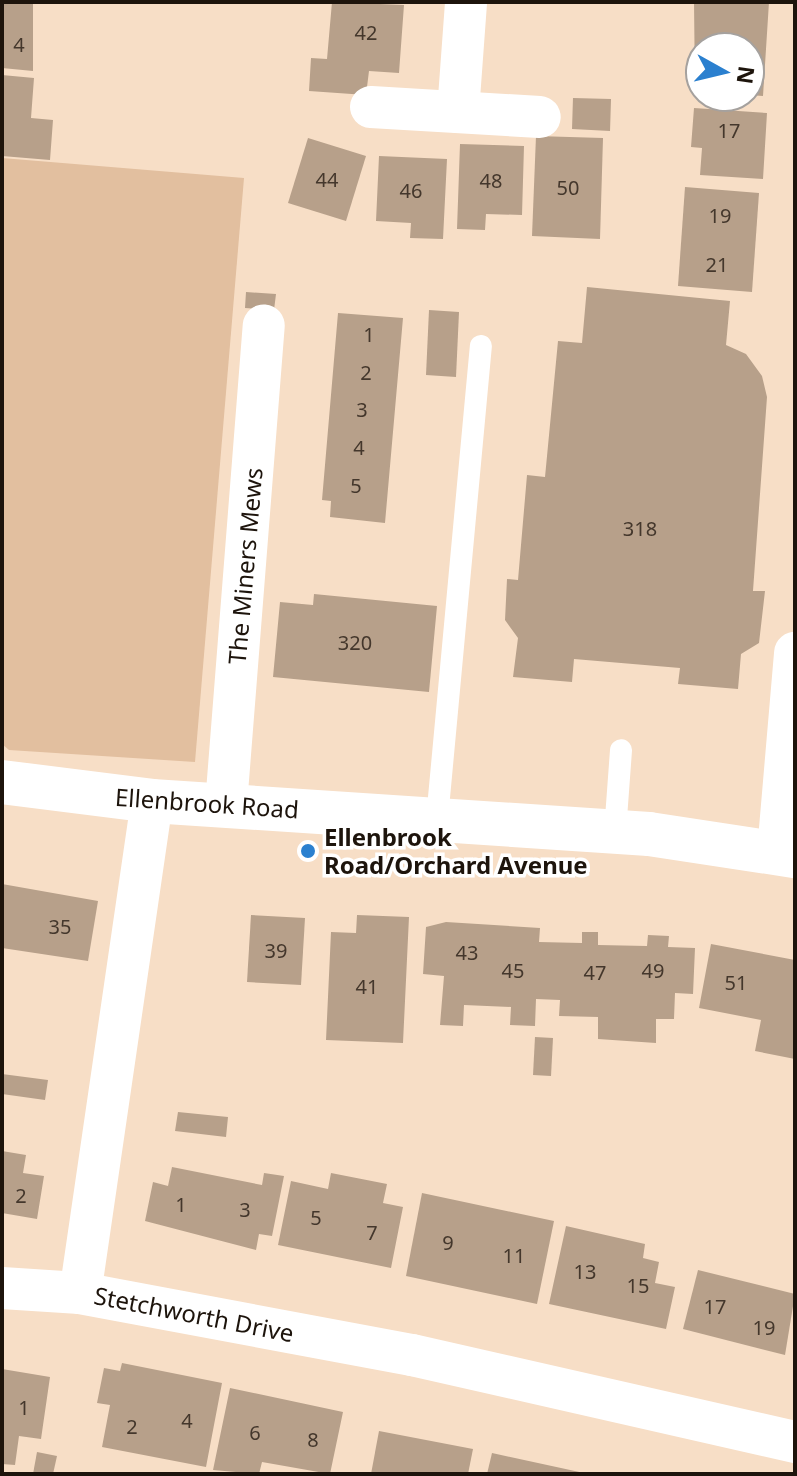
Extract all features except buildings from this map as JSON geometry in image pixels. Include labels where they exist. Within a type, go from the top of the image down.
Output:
[{"type":"street","points":[[458,112],[466,2]]},
{"type":"street","points":[[371,107],[540,117]]},
{"type":"street","name":"The Miners Mews","points":[[226,805],[264,326]]},
{"type":"street","points":[[786,854],[795,653]]},
{"type":"street","name":"Ellenbrook Road","points":[[2,782],[152,801],[615,832],[786,854]]},
{"type":"street","name":"Stetchworth Drive","points":[[152,801],[80,1293],[412,1355],[795,1442]]},
{"type":"street","points":[[2,1288],[80,1293]]},
{"type":"lane","points":[[437,819],[481,346]]},
{"type":"lane","points":[[615,832],[621,750]]},
{"type":"shaded area","points":[[2,158],[244,178],[195,762],[9,750],[2,744]]},
{"type":"place","name":"Ellenbrook Road/Orchard Avenue","points":[[308,851]]}]
